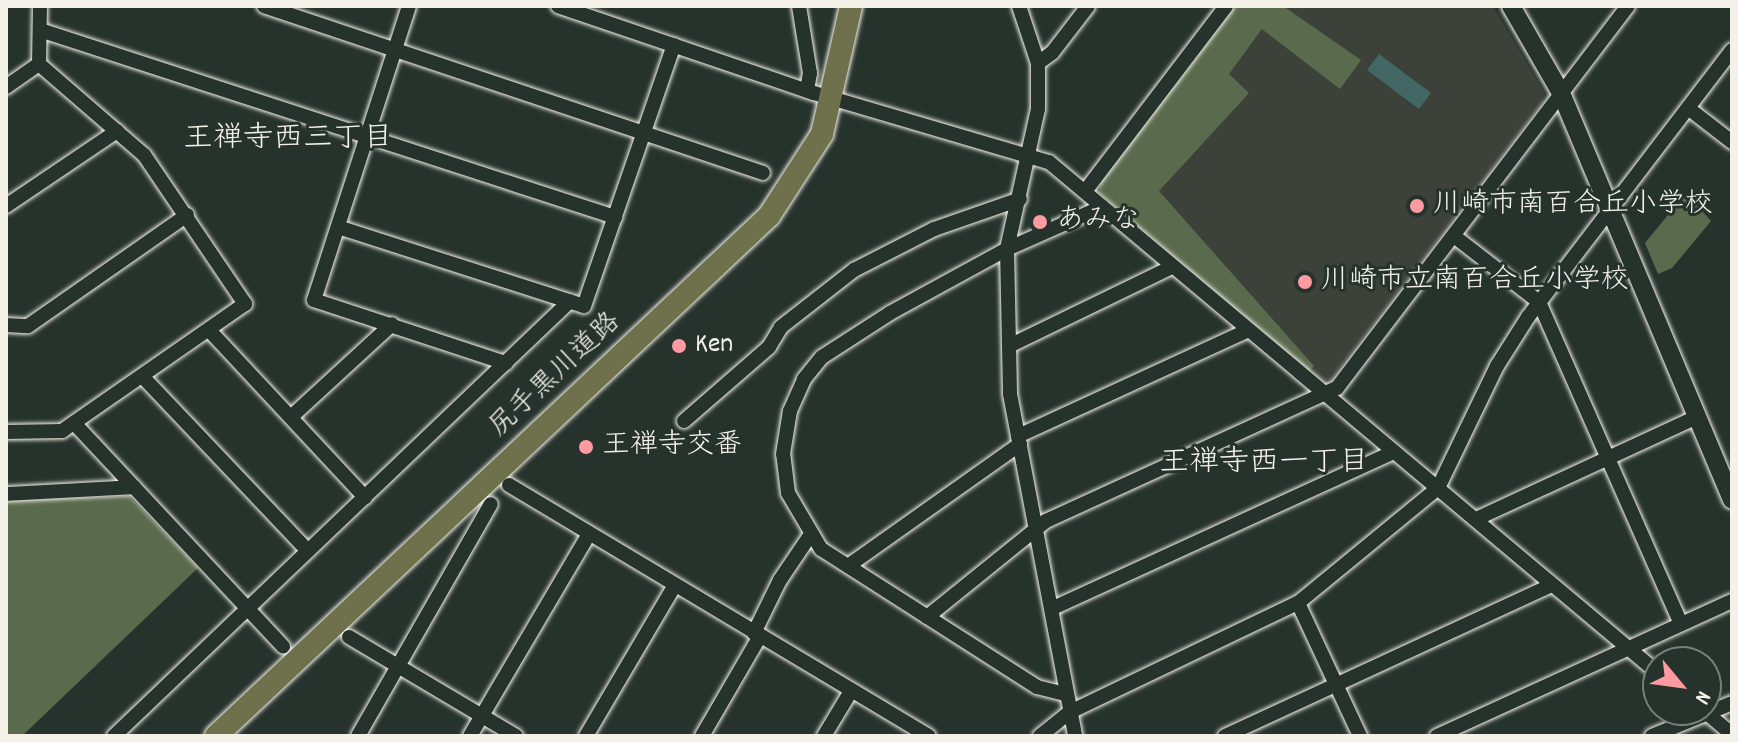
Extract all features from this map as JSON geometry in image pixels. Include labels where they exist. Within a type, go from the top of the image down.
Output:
[{"type":"main road","name":"尻手黒川道路","points":[[216,736],[769,216],[810,156],[833,97],[851,6]]},
{"type":"street","points":[[39,64],[40,6]]},
{"type":"street","points":[[264,6],[763,173]]},
{"type":"street","points":[[409,6],[314,300],[506,363]]},
{"type":"street","points":[[558,6],[1030,161],[1049,162],[1642,660]]},
{"type":"street","points":[[799,6],[807,48],[807,90]]},
{"type":"street","points":[[1019,6],[1038,63],[1030,161],[1007,249],[1009,346],[1019,440],[1075,736]]},
{"type":"street","points":[[1038,63],[1052,53],[1088,6]]},
{"type":"street","points":[[1086,190],[1226,6]]},
{"type":"street","points":[[1511,6],[1561,93],[1732,499]]},
{"type":"street","points":[[927,617],[1036,530],[1337,388],[1628,6]]},
{"type":"street","points":[[40,30],[615,217]]},
{"type":"street","points":[[338,227],[584,306],[674,45]]},
{"type":"street","points":[[1040,736],[1070,712],[1298,603],[1438,488],[1497,366],[1539,302],[1732,50]]},
{"type":"street","points":[[6,87],[39,64]]},
{"type":"street","points":[[6,432],[62,431],[245,304],[144,155],[39,64]]},
{"type":"street","points":[[1688,108],[1732,142]]},
{"type":"street","points":[[6,206],[117,131]]},
{"type":"street","points":[[684,421],[769,347],[781,327],[818,294],[854,270],[934,229],[1020,199]]},
{"type":"street","points":[[1065,694],[1037,687],[821,549],[788,493],[783,454],[790,411],[804,379],[822,357],[890,313],[1007,249],[1102,207]]},
{"type":"street","points":[[6,325],[28,326],[187,215]]},
{"type":"street","points":[[1454,236],[1539,302],[1605,459],[1681,624]]},
{"type":"street","points":[[1009,346],[1172,267]]},
{"type":"street","points":[[114,736],[570,301]]},
{"type":"street","points":[[291,417],[392,324]]},
{"type":"street","points":[[209,330],[365,497]]},
{"type":"street","points":[[848,566],[1019,440],[1248,330]]},
{"type":"street","points":[[142,376],[308,551]]},
{"type":"street","points":[[1476,519],[1697,417]]},
{"type":"street","points":[[74,423],[283,646]]},
{"type":"street","points":[[1053,608],[1394,452]]},
{"type":"street","points":[[509,485],[929,736]]},
{"type":"street","points":[[6,494],[134,487]]},
{"type":"street","points":[[358,736],[491,504]]},
{"type":"street","points":[[470,736],[589,534]]},
{"type":"street","points":[[702,736],[757,634],[780,580],[811,534]]},
{"type":"street","points":[[586,736],[675,585]]},
{"type":"street","points":[[1225,736],[1552,585]]},
{"type":"street","points":[[1437,736],[1732,601]]},
{"type":"street","points":[[1298,603],[1360,736]]},
{"type":"street","points":[[349,637],[516,736]]},
{"type":"street","points":[[824,736],[851,691]]},
{"type":"street","points":[[1652,736],[1673,726]]},
{"type":"shaded area","name":"川崎市立南百合丘小学校","points":[[1235,6],[1493,6],[1544,93],[1542,103],[1330,380],[1320,380],[1099,193]]},
{"type":"green space","points":[[1235,6],[1283,6],[1361,60],[1340,89],[1262,29],[1229,74],[1249,93],[1159,191],[1314,366],[1309,371],[1099,193],[1101,182]]},
{"type":"green space","points":[[1686,193],[1711,221],[1672,268],[1658,274],[1645,243]]},
{"type":"green space","points":[[129,496],[198,568],[22,736],[6,736],[6,501]]},
{"type":"water","points":[[1379,54],[1431,93],[1419,109],[1367,70]]},
{"type":"place","name":"川崎市南百合丘小学校","points":[[1417,206]]},
{"type":"place","name":"あみな","points":[[1040,222]]},
{"type":"place","name":"川崎市立南百合丘小学校","points":[[1305,282]]},
{"type":"place","name":"Ken","points":[[679,346]]},
{"type":"place","name":"王禅寺交番","points":[[586,447]]},
{"type":"district","name":"王禅寺西三丁目","points":[[288,141]]},
{"type":"district","name":"王禅寺西一丁目","points":[[1264,465]]}]
